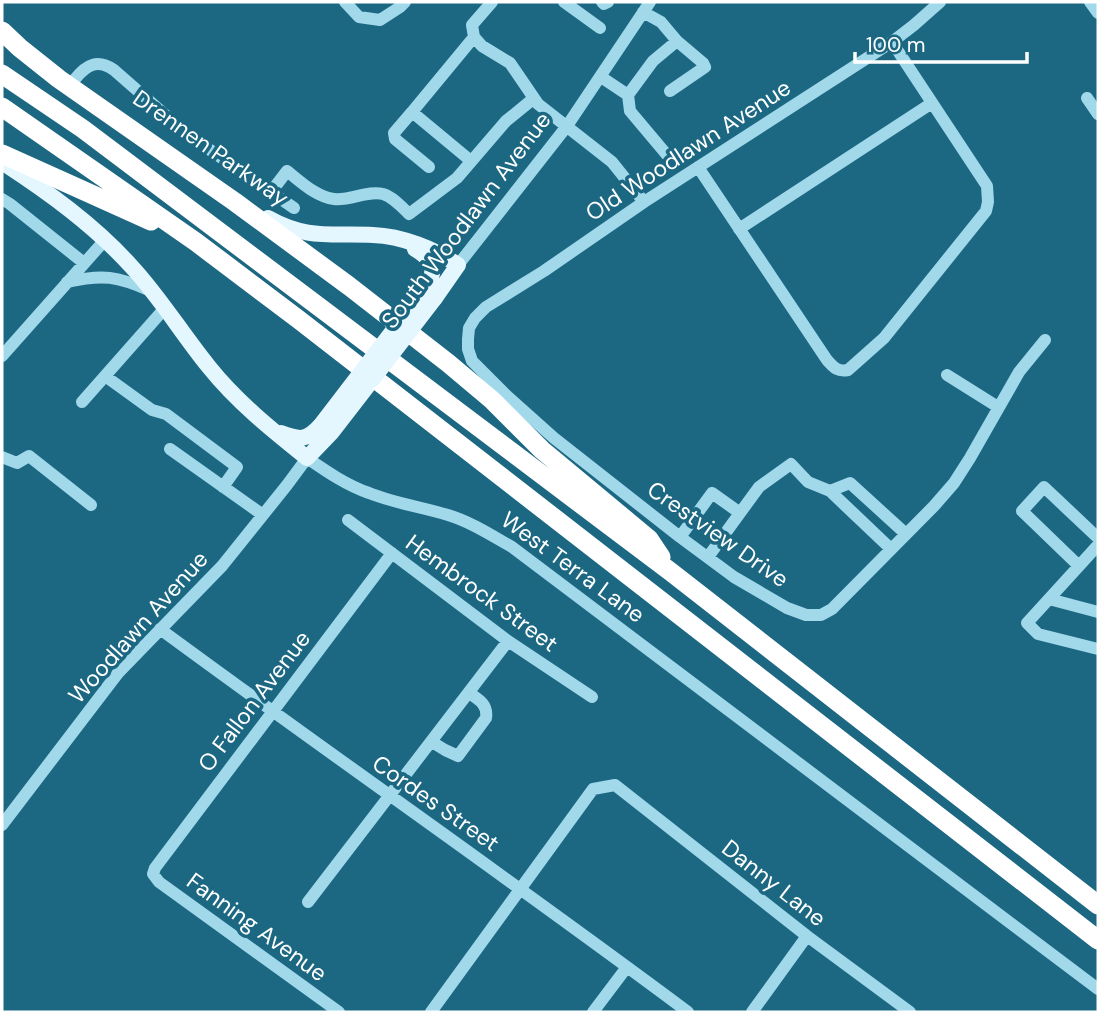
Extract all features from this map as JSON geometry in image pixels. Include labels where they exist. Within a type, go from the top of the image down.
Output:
[{"type":"highway","points":[[2,31],[59,79],[246,210],[448,363],[492,400],[542,450],[649,539],[671,572]]},
{"type":"highway","points":[[2,74],[83,129],[671,572],[1098,905]]},
{"type":"highway","points":[[2,107],[196,243],[397,395],[1098,940]]},
{"type":"highway","points":[[2,154],[196,243]]},
{"type":"main road","name":"Drennen Parkway","points":[[2,20],[53,63],[283,226],[323,234],[373,234],[394,237],[447,257],[458,265]]},
{"type":"main road","name":"West Terra Lane","points":[[2,162],[79,217],[105,240],[153,292],[209,367],[237,399],[307,458]]},
{"type":"main road","points":[[394,237],[429,260],[433,270],[430,294]]},
{"type":"main road","name":"South Woodlawn Avenue","points":[[307,458],[326,429],[430,294],[458,265]]},
{"type":"main road","points":[[272,430],[300,438],[326,429]]},
{"type":"street","points":[[345,2],[359,17],[380,20],[405,2]]},
{"type":"street","points":[[492,2],[472,25],[474,37],[482,46],[509,63],[533,99],[612,162],[643,202]]},
{"type":"street","points":[[565,2],[600,29]]},
{"type":"street","points":[[602,2],[608,2]]},
{"type":"street","name":"Old Woodlawn Avenue","points":[[467,339],[469,328],[486,307],[544,271],[643,202],[892,42],[940,2]]},
{"type":"street","points":[[648,5],[677,41],[705,67],[670,91]]},
{"type":"street","name":"South Woodlawn Avenue","points":[[458,265],[566,126],[648,5]]},
{"type":"street","points":[[429,167],[395,139],[394,132],[474,37]]},
{"type":"street","points":[[667,155],[630,111],[628,95],[653,61],[677,41]]},
{"type":"street","points":[[698,167],[827,360],[834,368],[848,370],[884,338],[986,211],[988,202],[987,186],[892,42]]},
{"type":"street","points":[[75,79],[91,65],[105,64],[187,134],[295,208]]},
{"type":"street","points":[[601,77],[628,95]]},
{"type":"street","points":[[1087,98],[1098,114]]},
{"type":"street","points":[[271,192],[287,171],[325,197],[335,199],[385,194],[409,214],[457,178],[506,121],[533,99]]},
{"type":"street","points":[[739,229],[933,103]]},
{"type":"street","points":[[412,112],[471,161]]},
{"type":"street","points":[[2,199],[84,263]]},
{"type":"street","points":[[2,356],[105,240]]},
{"type":"street","points":[[66,282],[96,276],[113,277],[153,292]]},
{"type":"street","points":[[82,402],[165,308]]},
{"type":"street","name":"Crestview Drive","points":[[467,339],[472,361],[572,453],[734,577],[787,608],[806,615],[821,615],[832,609],[954,483],[1019,372],[1045,340]]},
{"type":"street","points":[[947,375],[998,407]]},
{"type":"street","points":[[105,376],[152,410],[166,414],[237,467],[223,487]]},
{"type":"street","points":[[170,450],[263,515]]},
{"type":"street","points":[[2,457],[17,463],[29,456],[91,505]]},
{"type":"street","name":"Woodlawn Avenue","points":[[2,825],[118,673],[222,566],[307,458]]},
{"type":"street","name":"West Terra Lane","points":[[307,458],[366,492],[399,504],[449,516],[479,528],[512,547],[1098,989]]},
{"type":"street","points":[[708,557],[759,487],[791,464],[808,482],[830,491],[891,549]]},
{"type":"street","points":[[830,491],[850,483],[906,534]]},
{"type":"street","points":[[1079,566],[1022,511],[1044,486],[1098,538]]},
{"type":"street","points":[[680,537],[712,493],[740,513]]},
{"type":"street","name":"Hembrock Street","points":[[348,520],[509,641],[592,697]]},
{"type":"street","points":[[1098,545],[1027,623],[1038,634],[1098,649]]},
{"type":"street","name":"O Fallon Avenue","points":[[153,874],[272,711],[392,554]]},
{"type":"street","points":[[1049,599],[1098,612]]},
{"type":"street","name":"Cordes Street","points":[[160,629],[688,1012]]},
{"type":"street","points":[[308,902],[509,641]]},
{"type":"street","points":[[432,742],[458,756],[486,718],[487,711],[483,702],[469,693]]},
{"type":"street","name":"Danny Lane","points":[[521,889],[593,789],[615,785],[807,936],[910,1012]]},
{"type":"street","name":"Fanning Avenue","points":[[153,874],[159,882],[339,1012]]},
{"type":"street","points":[[431,1012],[521,889]]},
{"type":"street","points":[[752,1012],[807,936]]},
{"type":"street","points":[[593,1012],[627,967]]}]
